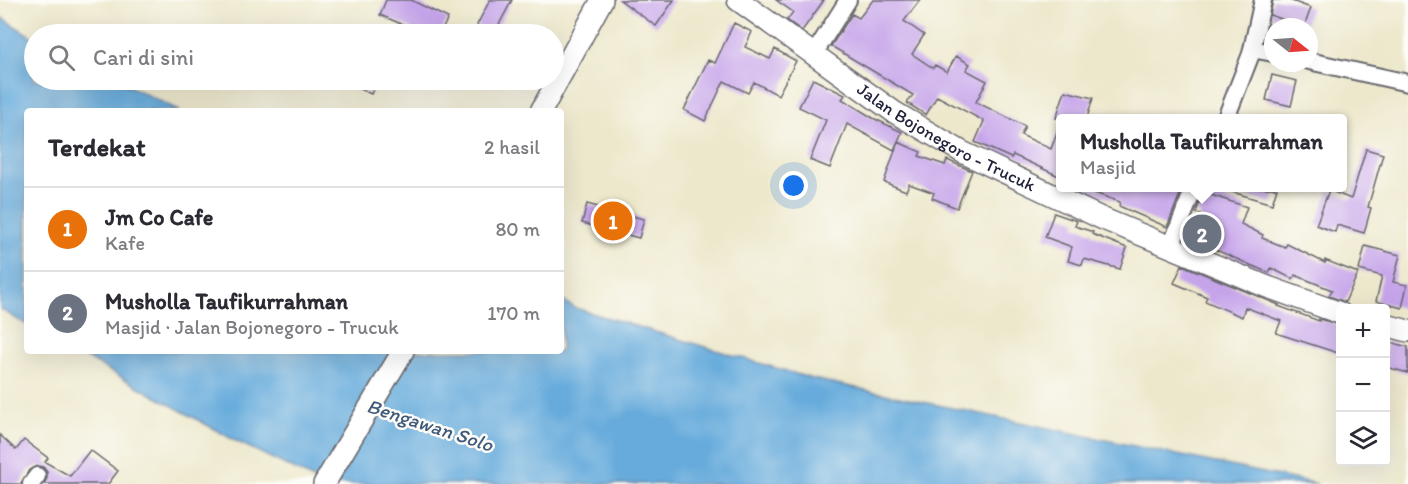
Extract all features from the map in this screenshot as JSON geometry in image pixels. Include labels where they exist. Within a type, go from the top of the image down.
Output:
[{"type":"street","points":[[564,69],[602,0]]},
{"type":"street","name":"Jalan Bojonegoro - Trucuk","points":[[738,0],[894,112],[962,152],[1101,218],[1265,286],[1336,311]]},
{"type":"street","points":[[814,54],[848,0]]},
{"type":"street","points":[[1228,114],[1252,49],[1263,0]]},
{"type":"street","points":[[1252,49],[1264,51]]},
{"type":"street","points":[[1318,63],[1408,83]]},
{"type":"street","points":[[543,108],[553,90]]},
{"type":"street","points":[[1171,246],[1192,192]]},
{"type":"street","points":[[1390,326],[1408,331]]},
{"type":"street","points":[[324,484],[401,354]]},
{"type":"water","points":[[0,17],[24,32],[24,90],[137,90],[174,108],[24,108],[24,323],[0,309]]},
{"type":"water","name":"Bengawan Solo","points":[[564,302],[575,308],[813,379],[1317,484],[324,484],[234,440],[79,354],[564,354]]},
{"type":"building","points":[[386,0],[411,0],[448,18],[445,24],[401,24],[380,15]]},
{"type":"building","points":[[490,0],[512,0],[499,24],[478,24]]},
{"type":"building","points":[[620,0],[674,0],[656,26]]},
{"type":"building","points":[[776,0],[824,0],[802,31],[787,20],[793,12]]},
{"type":"building","points":[[873,0],[920,0],[904,21],[924,35],[912,54],[933,68],[935,65],[947,72],[956,56],[970,64],[966,70],[987,81],[976,102],[1025,126],[1021,135],[1051,149],[1056,135],[1056,175],[1013,155],[1011,158],[975,142],[984,121],[937,96],[926,115],[907,103],[913,95],[831,46],[852,14],[859,18]]},
{"type":"building","points":[[1273,0],[1289,0],[1311,8],[1307,18],[1278,18],[1270,15]]},
{"type":"building","points":[[734,23],[752,32],[745,47],[770,59],[775,49],[796,61],[778,95],[754,82],[748,93],[724,81],[705,121],[684,110],[708,60],[715,63]]},
{"type":"building","points":[[1272,75],[1297,81],[1291,106],[1266,100]]},
{"type":"building","points":[[813,79],[845,95],[842,99],[873,118],[902,132],[894,150],[847,124],[830,168],[810,160],[826,120],[799,107]]},
{"type":"building","points":[[1065,91],[1093,98],[1088,114],[1057,114]]},
{"type":"building","points":[[898,142],[921,152],[919,156],[945,165],[947,160],[972,171],[957,208],[932,198],[934,193],[909,184],[906,191],[884,182]]},
{"type":"building","points":[[1366,149],[1383,154],[1368,207],[1371,208],[1364,233],[1337,225],[1335,232],[1316,225],[1328,192],[1351,199]]},
{"type":"building","points":[[1092,192],[1176,192],[1180,194],[1167,227],[1119,206],[1120,202]]},
{"type":"building","points":[[1203,192],[1212,192],[1211,195],[1247,207],[1241,224],[1263,235],[1262,238],[1285,247],[1287,244],[1325,263],[1325,260],[1358,273],[1345,302],[1329,296],[1332,290],[1295,275],[1293,279],[1271,268],[1269,273],[1191,239],[1201,214],[1196,213]]},
{"type":"building","points":[[1232,192],[1276,192],[1272,204]]},
{"type":"building","points":[[587,204],[644,219],[639,238],[582,223]]},
{"type":"building","points":[[1054,213],[1077,221],[1075,226],[1127,248],[1120,269],[1084,259],[1082,265],[1068,261],[1072,247],[1045,237]]},
{"type":"building","points":[[1365,246],[1400,255],[1393,282],[1407,285],[1402,308],[1376,301],[1382,276],[1359,270]]},
{"type":"building","points":[[1182,265],[1278,306],[1319,321],[1319,319],[1336,324],[1336,352],[1276,333],[1281,321],[1245,307],[1242,317],[1205,301],[1207,297],[1174,283]]},
{"type":"building","points":[[1390,342],[1408,347],[1408,373],[1390,368]]},
{"type":"building","points":[[0,435],[16,450],[24,440],[48,458],[45,462],[70,476],[90,450],[118,471],[108,484],[44,484],[47,472],[43,467],[38,466],[29,470],[21,484],[0,484]]},
{"type":"place","name":"Jm Co Cafe","points":[[613,221]]},
{"type":"place","name":"Musholla Taufikurrahman","points":[[1202,234]]}]
